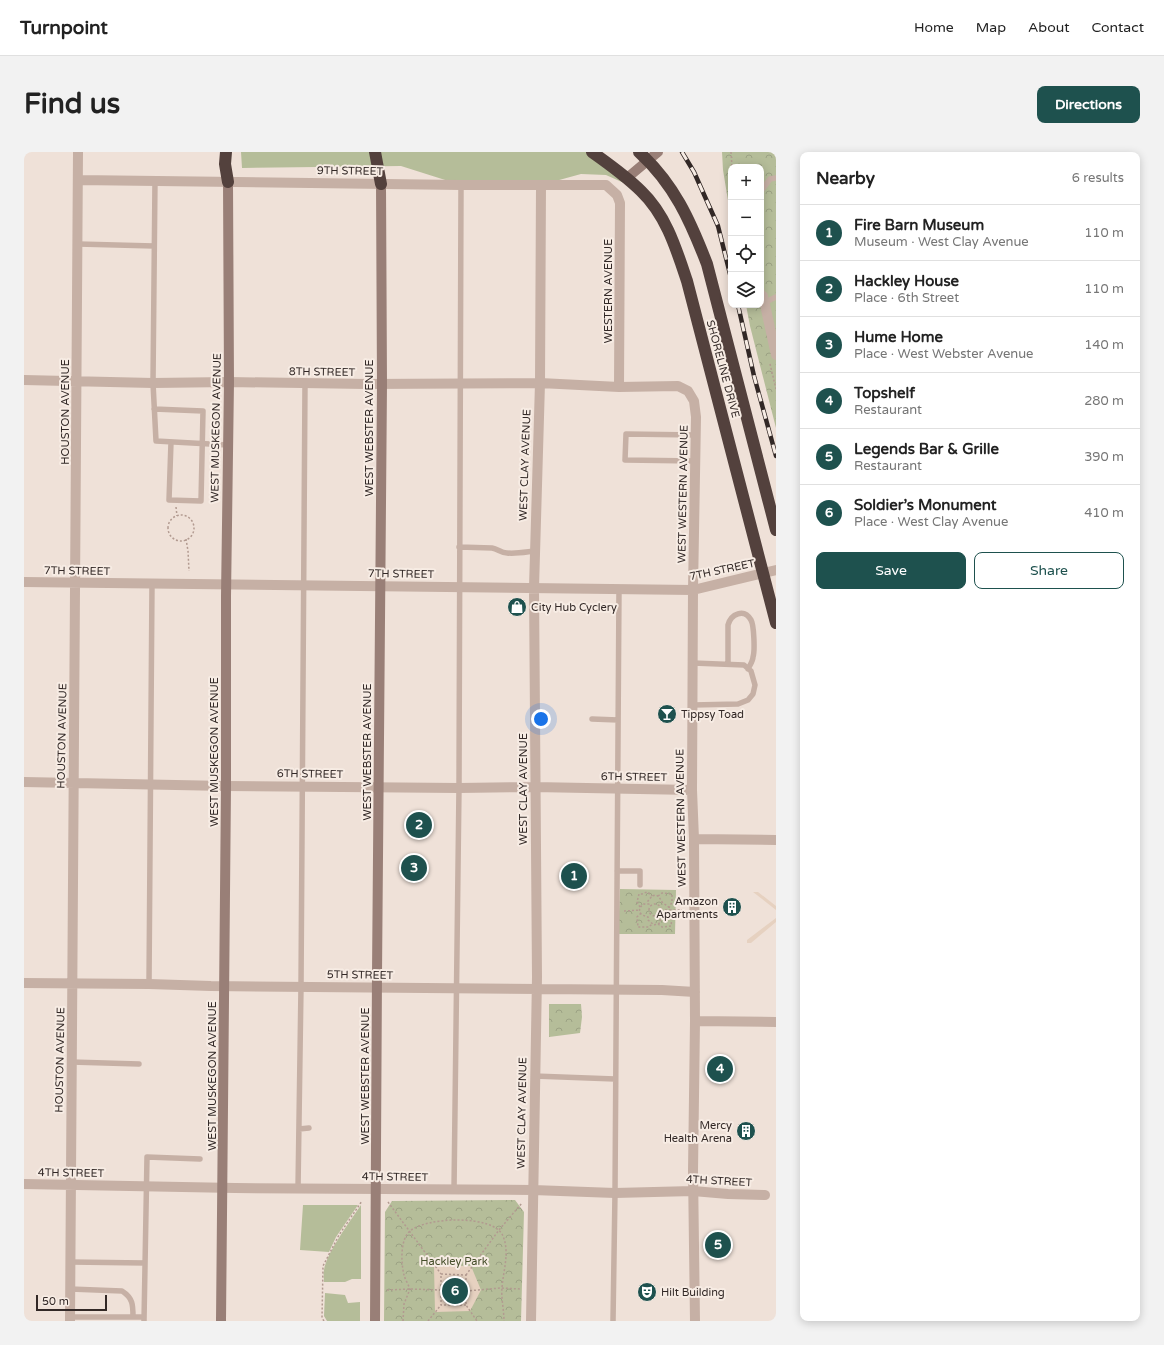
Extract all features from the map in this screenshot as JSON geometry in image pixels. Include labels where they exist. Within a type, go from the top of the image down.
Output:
[{"type":"highway","points":[[226,152],[225,164],[228,182]]},
{"type":"highway","points":[[375,152],[381,184]]},
{"type":"highway","name":"SHORELINE DRIVE","points":[[592,152],[642,191],[654,205],[674,242],[687,281],[776,623]]},
{"type":"highway","name":"SHORELINE DRIVE","points":[[639,152],[664,179],[679,202],[692,227],[707,264],[776,530]]},
{"type":"main road","points":[[627,178],[658,152]]},
{"type":"main road","name":"WEST MUSKEGON AVENUE","points":[[221,1321],[229,382],[228,182]]},
{"type":"main road","name":"WEST WEBSTER AVENUE","points":[[375,1321],[382,384],[381,184]]},
{"type":"street","name":"HOUSTON AVENUE","points":[[70,1319],[78,152]]},
{"type":"street","name":"9TH STREET","points":[[78,180],[461,185],[595,184],[606,185],[617,195]]},
{"type":"street","name":"WEST CLAY AVENUE","points":[[531,1321],[534,1076],[537,990],[534,787],[534,588],[540,383],[541,185]]},
{"type":"street","name":"WESTERN AVENUE","points":[[617,195],[620,203],[619,387]]},
{"type":"street","points":[[764,300],[776,355]]},
{"type":"street","name":"8TH STREET","points":[[24,380],[305,384],[540,383],[619,387]]},
{"type":"street","name":"WEST WESTERN AVENUE","points":[[619,387],[678,386],[688,390],[694,401],[696,418],[692,790],[694,839],[695,992],[695,1320]]},
{"type":"street","name":"7TH STREET","points":[[24,582],[693,590],[776,570]]},
{"type":"street","name":"6TH STREET","points":[[24,782],[226,786],[459,788],[534,787],[692,790]]},
{"type":"street","points":[[694,839],[776,840]]},
{"type":"street","name":"5TH STREET","points":[[24,983],[695,992]]},
{"type":"street","points":[[695,1021],[776,1022]]},
{"type":"street","name":"4TH STREET","points":[[24,1184],[298,1189],[533,1190],[615,1192],[694,1191],[765,1195]]},
{"type":"lane","points":[[764,187],[770,180],[776,178]]},
{"type":"lane","points":[[155,180],[153,383],[156,441],[228,445]]},
{"type":"lane","points":[[454,1190],[459,788],[461,185]]},
{"type":"lane","points":[[78,244],[154,246]]},
{"type":"lane","points":[[764,295],[776,297]]},
{"type":"lane","points":[[298,1189],[301,987],[305,384]]},
{"type":"lane","points":[[154,409],[203,411],[200,501],[169,500],[171,442]]},
{"type":"lane","points":[[695,461],[625,460],[626,434],[696,436]]},
{"type":"lane","points":[[459,547],[497,548],[501,552],[507,553],[535,551]]},
{"type":"lane","points":[[149,984],[152,584]]},
{"type":"lane","points":[[613,1321],[619,589]]},
{"type":"lane","points":[[728,664],[728,625],[733,616],[743,614],[751,620],[753,625],[754,657],[748,669]]},
{"type":"lane","points":[[693,663],[744,665],[752,671],[755,685],[753,694],[748,700],[738,704],[693,705]]},
{"type":"lane","points":[[592,719],[618,720]]},
{"type":"lane","points":[[617,871],[640,871],[640,884]]},
{"type":"lane","points":[[72,1062],[139,1064]]},
{"type":"lane","points":[[534,1076],[615,1079]]},
{"type":"lane","points":[[299,1129],[310,1128]]},
{"type":"lane","points":[[70,1319],[133,1317],[144,1319],[147,1157],[200,1159]]},
{"type":"lane","points":[[70,1262],[145,1263]]},
{"type":"lane","points":[[70,1289],[122,1291],[128,1295],[133,1304],[133,1317]]},
{"type":"path","points":[[731,152],[732,164]]},
{"type":"path","points":[[176,504],[177,516]]},
{"type":"path","points":[[177,516],[185,516],[192,521],[192,533],[186,539],[178,540],[171,536],[169,532],[168,528],[170,520],[177,516]]},
{"type":"path","points":[[186,539],[189,571]]},
{"type":"path","points":[[652,924],[648,920],[648,917],[641,913],[637,902],[639,894],[648,892],[652,896],[658,896],[662,893],[672,894],[672,902],[669,908]]},
{"type":"path","points":[[649,904],[648,901],[652,896]]},
{"type":"path","points":[[641,913],[637,918],[638,926],[658,924],[662,927],[671,926],[672,917],[669,908],[658,896]]},
{"type":"path","points":[[659,906],[663,903]]},
{"type":"path","points":[[616,912],[640,908],[644,904],[649,904]]},
{"type":"path","points":[[651,906],[654,904],[659,906],[661,910]]},
{"type":"path","points":[[650,915],[649,910],[651,906]]},
{"type":"path","points":[[661,910],[682,910]]},
{"type":"path","points":[[650,915],[655,916],[659,914],[661,910]]},
{"type":"path","points":[[659,914],[665,917],[670,911]]},
{"type":"path","points":[[658,924],[661,921],[661,916]]},
{"type":"path","points":[[324,1321],[322,1318],[322,1266],[339,1235],[362,1201]]},
{"type":"path","points":[[388,1202],[441,1274],[441,1305],[428,1321]]},
{"type":"path","points":[[477,1321],[466,1305],[466,1275],[499,1230],[522,1203]]},
{"type":"path","points":[[403,1321],[404,1304],[410,1288],[404,1276],[401,1256],[405,1238],[409,1231],[419,1226],[432,1222],[457,1219],[481,1222],[499,1230],[503,1235],[506,1246],[505,1268],[501,1288],[504,1321]]},
{"type":"path","points":[[441,1274],[466,1275]]},
{"type":"path","points":[[387,1290],[410,1288],[440,1290]]},
{"type":"path","points":[[466,1291],[501,1288],[521,1289]]},
{"type":"path","points":[[441,1305],[466,1305]]},
{"type":"green space","points":[[241,152],[592,152],[642,191],[606,175],[581,174],[541,185],[461,185],[401,166],[242,168]]},
{"type":"green space","points":[[722,152],[776,152],[776,428],[747,308],[764,308],[764,164],[728,164],[728,201],[723,170]]},
{"type":"green space","points":[[620,889],[676,890],[675,934],[618,934]]},
{"type":"green space","points":[[549,1004],[581,1004],[582,1017],[580,1033],[549,1037]]},
{"type":"green space","name":"Hackley Park","points":[[515,1200],[524,1212],[521,1321],[384,1321],[385,1212],[392,1201]]},
{"type":"green space","points":[[303,1205],[358,1205],[336,1237],[329,1252],[300,1250]]},
{"type":"green space","points":[[361,1205],[361,1279],[352,1279],[345,1282],[324,1282],[324,1270],[330,1254]]},
{"type":"green space","points":[[325,1293],[345,1295],[348,1303],[360,1302],[360,1321],[327,1321],[324,1316]]},
{"type":"shaded area","points":[[753,892],[758,892],[776,906],[776,910]]},
{"type":"shaded area","points":[[776,918],[776,922],[751,943],[747,943],[747,940]]},
{"type":"shaded area","points":[[434,1266],[471,1266],[481,1290],[470,1311],[435,1312]]},
{"type":"railway","points":[[682,152],[694,172],[718,226],[730,272]]},
{"type":"railway","points":[[739,308],[754,376],[776,456]]},
{"type":"place","name":"City Hub Cyclery","points":[[517,607]]},
{"type":"place","name":"Tippsy Toad","points":[[667,714]]},
{"type":"place","name":"Hackley House","points":[[419,825]]},
{"type":"place","name":"Hume Home","points":[[414,868]]},
{"type":"place","name":"Fire Barn Museum","points":[[574,876]]},
{"type":"place","name":"Amazon Apartments","points":[[732,907]]},
{"type":"place","name":"Topshelf","points":[[720,1069]]},
{"type":"place","name":"Mercy Health Arena","points":[[746,1131]]},
{"type":"place","name":"Legends Bar & Grille","points":[[718,1245]]},
{"type":"place","name":"Soldier’s Monument","points":[[455,1291]]},
{"type":"place","name":"Hilt Building","points":[[647,1292]]}]
